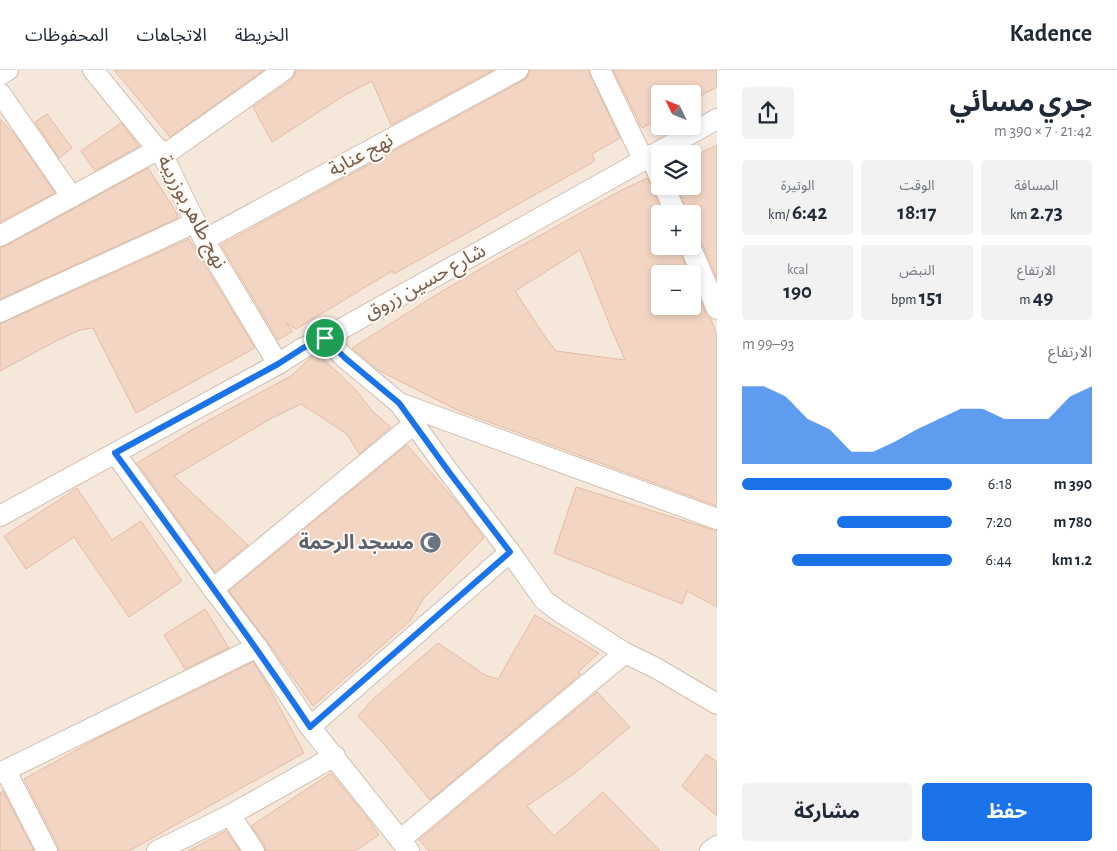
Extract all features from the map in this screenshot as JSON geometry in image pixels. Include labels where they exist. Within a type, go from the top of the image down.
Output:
[{"type":"street","points":[[0,75],[8,70]]},
{"type":"street","points":[[0,236],[72,197],[161,153],[284,70]]},
{"type":"street","name":"نهج عنابة","points":[[204,240],[518,70]]},
{"type":"street","points":[[600,70],[651,164]]},
{"type":"street","name":"نهج طاهر بوزريبة","points":[[101,73],[161,153],[204,240],[278,364]]},
{"type":"street","points":[[0,93],[72,197]]},
{"type":"street","name":"شارع حسين زروق","points":[[0,516],[278,364],[303,348],[325,338],[717,119]]},
{"type":"street","points":[[0,312],[196,222]]},
{"type":"street","points":[[694,255],[717,308]]},
{"type":"street","points":[[325,338],[345,358],[399,403],[544,600],[625,653],[656,668],[717,704]]},
{"type":"street","points":[[399,403],[717,519]]},
{"type":"street","points":[[213,589],[414,424]]},
{"type":"street","points":[[115,453],[257,647],[310,727],[404,845],[625,653]]},
{"type":"street","points":[[310,727],[510,552]]},
{"type":"street","points":[[48,851],[3,772],[257,647]]},
{"type":"street","points":[[157,851],[230,816],[335,756]]},
{"type":"street","points":[[230,816],[254,851]]},
{"type":"street","points":[[710,851],[717,846]]},
{"type":"shaded area","points":[[0,70],[717,70],[717,851],[0,851]]},
{"type":"building","points":[[114,70],[264,70],[170,137]]},
{"type":"building","points":[[296,70],[493,70],[391,125],[372,81],[345,95],[272,142],[253,107],[291,80]]},
{"type":"building","points":[[530,70],[588,70],[620,138],[592,154],[595,161],[394,274],[392,271],[296,329],[285,323],[293,331],[278,340],[221,245],[524,80]]},
{"type":"building","points":[[613,70],[717,70],[717,87],[701,95],[701,85],[651,85],[651,123],[642,128]]},
{"type":"building","points":[[47,114],[72,148],[59,158],[35,122]]},
{"type":"building","points":[[0,119],[15,135],[55,193],[0,222]]},
{"type":"building","points":[[121,123],[139,146],[95,171],[81,151]]},
{"type":"building","points":[[717,145],[717,279],[701,241],[701,205],[684,205],[681,195],[701,195],[701,153]]},
{"type":"building","points":[[148,168],[178,215],[178,218],[0,299],[0,248]]},
{"type":"building","points":[[647,178],[651,185],[651,195],[655,195],[659,205],[651,205],[651,255],[682,255],[685,265],[651,265],[651,315],[701,315],[701,303],[706,314],[711,319],[717,336],[717,506],[459,411],[378,370],[352,348],[439,293],[618,192]],"holes":[[[580,250],[625,360],[556,351],[515,291]]]},
{"type":"building","points":[[189,239],[255,348],[136,413],[93,328],[80,330],[60,339],[0,371],[0,324]]},
{"type":"building","points":[[318,354],[355,389],[373,412],[391,427],[359,454],[347,434],[301,404],[272,418],[174,476],[248,545],[215,572],[137,463],[200,425],[291,376],[311,357]]},
{"type":"building","points":[[407,445],[461,507],[484,538],[424,598],[410,621],[313,706],[229,591]]},
{"type":"building","points":[[576,487],[717,531],[717,607],[687,591],[682,604],[554,553]]},
{"type":"building","points":[[77,488],[112,540],[141,521],[182,581],[129,617],[74,537],[26,569],[4,536]]},
{"type":"building","points":[[205,609],[229,648],[185,669],[164,635]]},
{"type":"building","points":[[535,615],[599,653],[578,672],[581,674],[430,800],[358,716],[373,699],[438,643],[485,675],[498,679]]},
{"type":"building","points":[[253,662],[266,682],[304,753],[129,851],[59,851],[24,779],[100,737]]},
{"type":"building","points":[[597,692],[630,727],[575,773],[527,806],[554,836],[603,792],[660,851],[429,851],[419,840]]},
{"type":"building","points":[[706,754],[717,762],[717,816],[682,786]]},
{"type":"building","points":[[331,773],[379,835],[355,851],[266,851],[264,844],[251,826]]},
{"type":"building","points":[[3,791],[34,851],[0,851],[0,793]]},
{"type":"building","points":[[226,831],[240,851],[188,851]]},
{"type":"place","name":"مسجد الرحمة","points":[[430,543]]},
{"type":"route","points":[[325,338],[345,358],[399,403],[510,552],[310,727],[257,647],[115,453],[278,364],[303,348],[325,338]]}]
